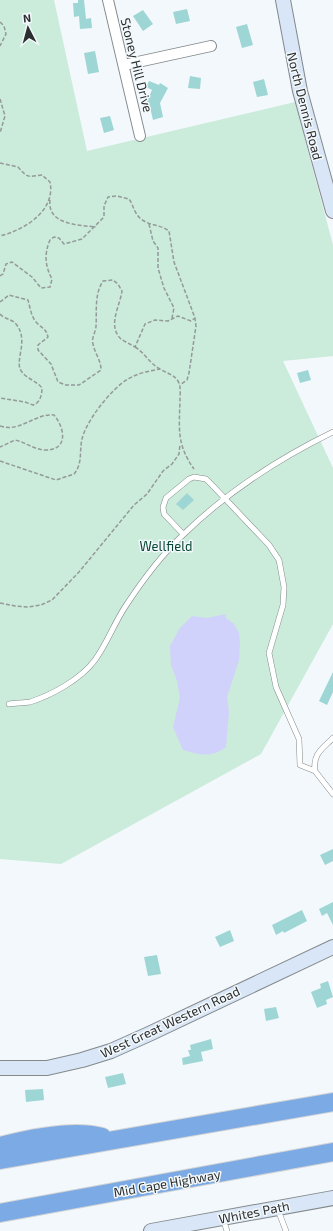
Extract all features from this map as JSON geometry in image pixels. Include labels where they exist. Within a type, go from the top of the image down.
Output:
[{"type":"highway","points":[[0,1160],[333,1102]]},
{"type":"highway","points":[[0,1146],[73,1134],[87,1134],[112,1141]]},
{"type":"highway","name":"Mid Cape Highway","points":[[0,1213],[333,1152]]},
{"type":"street","name":"Stoney Hill Drive","points":[[108,0],[140,136]]},
{"type":"street","name":"North Dennis Road","points":[[283,0],[300,91],[333,210]]},
{"type":"street","points":[[124,66],[211,46]]},
{"type":"street","name":"West Great Western Road","points":[[0,1068],[47,1068],[82,1060],[111,1051],[333,947]]},
{"type":"street","name":"Whites Path","points":[[151,1231],[225,1225],[277,1208],[333,1198]]},
{"type":"lane","points":[[9,704],[28,702],[46,696],[85,671],[95,660],[149,573],[183,534],[226,499],[293,454],[333,432]]},
{"type":"lane","points":[[183,534],[166,518],[163,507],[166,498],[189,479],[206,479],[269,545],[278,560],[284,587],[283,605],[269,654],[276,687],[299,739],[300,765],[315,771],[333,794]]},
{"type":"lane","points":[[315,771],[314,761],[317,754],[333,738]]},
{"type":"lane","points":[[277,1208],[286,1231]]},
{"type":"path","points":[[0,22],[4,26],[6,34],[0,46]]},
{"type":"path","points":[[0,98],[5,116],[0,133]]},
{"type":"path","points":[[0,163],[18,167],[24,176],[28,177],[42,175],[46,177],[50,182],[51,209],[58,219],[74,225],[96,227]]},
{"type":"path","points":[[0,276],[3,274],[6,264],[12,262],[32,277],[42,288],[46,289],[52,282],[45,259],[50,240],[54,237],[59,238],[64,244],[82,239],[96,227],[104,217],[106,201],[112,196],[129,198],[138,217],[149,224],[162,226],[169,231],[174,262],[195,318],[196,326],[189,373],[187,380],[180,385]]},
{"type":"path","points":[[0,236],[14,232],[34,220],[51,198]]},
{"type":"path","points":[[149,224],[153,241],[158,248],[158,268],[164,288],[174,308],[172,318]]},
{"type":"path","points":[[0,302],[9,295],[28,300],[31,314],[36,322],[47,332],[48,337],[38,345],[38,350],[51,364],[58,382],[66,385],[79,386],[101,370],[101,363],[92,343],[96,327],[95,315],[97,297],[103,281],[113,280],[118,284],[122,291],[115,315],[115,327],[120,338],[143,352],[146,358],[160,369],[176,377],[180,385],[178,428],[180,444],[179,454],[172,464],[163,471],[147,494],[134,505],[79,572],[52,600],[41,605],[28,607],[0,603]]},
{"type":"path","points":[[0,314],[15,323],[22,339],[19,365],[22,373],[38,382],[42,388],[40,400],[37,404],[33,405],[25,402],[0,398]]},
{"type":"path","points":[[134,347],[145,324],[155,320],[168,321],[178,316],[191,321],[195,318]]},
{"type":"path","points":[[0,461],[56,480],[74,474],[80,462],[82,438],[93,416],[108,396],[127,379],[143,372],[160,369]]},
{"type":"path","points":[[0,426],[18,426],[47,414],[54,415],[61,426],[64,436],[58,446],[45,450],[28,446],[15,440],[0,446]]},
{"type":"path","points":[[180,444],[200,478]]},
{"type":"green space","name":"Wellfield","points":[[0,0],[54,0],[87,151],[295,102],[333,245],[333,356],[283,361],[333,468],[333,624],[261,754],[61,864],[0,859]]},
{"type":"water","points":[[226,614],[226,618],[234,624],[239,633],[240,644],[239,660],[227,697],[229,712],[226,747],[216,753],[211,754],[195,753],[183,750],[173,727],[180,698],[177,681],[171,665],[170,646],[180,628],[192,616],[207,618]]},
{"type":"building","points":[[78,0],[84,0],[86,19],[91,18],[92,28],[80,29],[79,16],[74,17],[73,3],[78,3]]},
{"type":"building","points":[[187,9],[190,21],[176,24],[173,12]]},
{"type":"building","points":[[143,10],[153,24],[143,31],[133,16]]},
{"type":"building","points":[[247,24],[253,45],[242,48],[236,27]]},
{"type":"building","points":[[95,51],[99,72],[88,74],[84,53]]},
{"type":"building","points":[[190,76],[201,78],[200,89],[188,88]]},
{"type":"building","points":[[264,79],[268,95],[257,97],[253,82]]},
{"type":"building","points":[[149,81],[159,85],[160,83],[168,88],[160,103],[163,117],[153,120],[147,101],[152,90],[146,87]]},
{"type":"building","points":[[110,116],[114,130],[104,133],[100,118]]},
{"type":"building","points":[[308,370],[311,380],[300,383],[297,373]]},
{"type":"building","points":[[187,493],[194,500],[183,510],[176,504]]},
{"type":"building","points":[[333,672],[333,692],[327,705],[319,701]]},
{"type":"building","points":[[333,849],[333,861],[325,865],[320,855]]},
{"type":"building","points":[[333,902],[333,925],[327,913],[322,916],[319,909]]},
{"type":"building","points":[[302,910],[307,921],[284,933],[283,931],[276,935],[272,925]]},
{"type":"building","points":[[230,930],[234,941],[220,947],[215,937]]},
{"type":"building","points":[[157,955],[161,974],[148,976],[144,957]]},
{"type":"building","points":[[328,981],[333,997],[326,1000],[327,1004],[317,1008],[311,992],[321,988],[320,984]]},
{"type":"building","points":[[276,1007],[279,1018],[266,1021],[264,1009]]},
{"type":"building","points":[[211,1039],[213,1049],[201,1052],[203,1061],[183,1065],[182,1058],[190,1056],[188,1050],[191,1050],[190,1045]]},
{"type":"building","points":[[123,1073],[126,1084],[108,1088],[105,1077]]},
{"type":"building","points":[[43,1089],[44,1100],[26,1102],[25,1090]]}]
